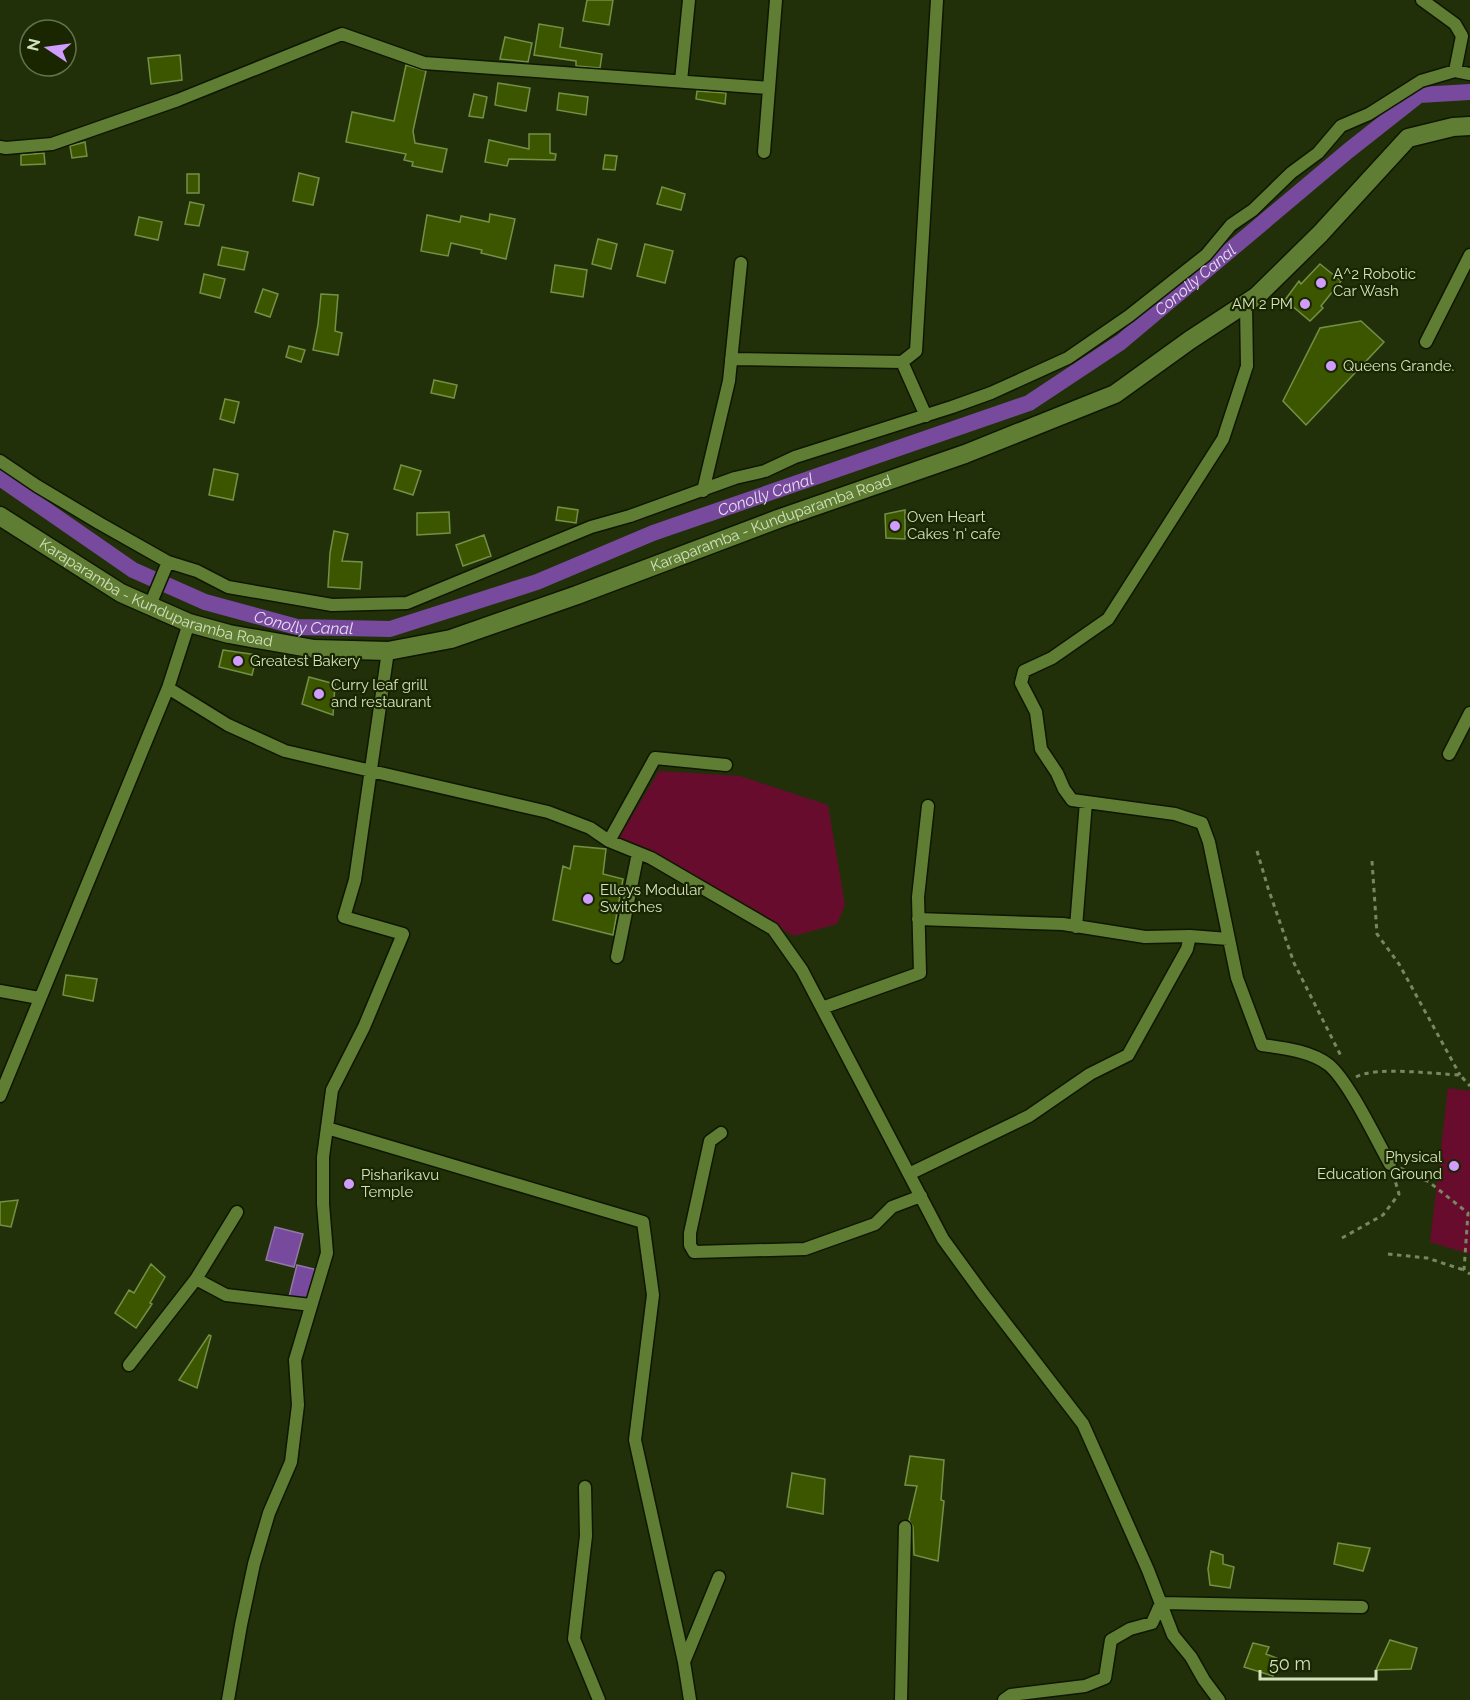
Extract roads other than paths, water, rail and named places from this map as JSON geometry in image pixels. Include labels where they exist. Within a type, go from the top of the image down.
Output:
[{"type":"main road","name":"Karaparamba - Kunduparamba Road","points":[[0,516],[121,593],[189,623],[229,634],[314,649],[388,651],[450,639],[566,599],[778,519],[965,454],[1115,394],[1190,340],[1246,305],[1320,234],[1408,138],[1453,127],[1470,126]]},
{"type":"street","points":[[681,81],[689,0]]},
{"type":"street","points":[[764,152],[776,0]]},
{"type":"street","points":[[731,359],[902,362],[916,351],[937,0]]},
{"type":"street","points":[[1422,0],[1466,33],[1455,71]]},
{"type":"street","points":[[0,147],[52,144],[178,100],[342,34],[424,63],[769,88]]},
{"type":"street","points":[[0,461],[37,486],[168,562],[197,571],[228,587],[332,605],[406,603],[591,527],[630,516],[735,478],[765,471],[795,457],[991,393],[1068,358],[1129,316],[1206,255],[1231,225],[1253,210],[1291,173],[1318,153],[1341,126],[1369,114],[1421,81],[1455,71],[1470,74]]},
{"type":"street","points":[[1426,342],[1470,255]]},
{"type":"street","points":[[703,491],[729,381],[741,263]]},
{"type":"street","points":[[1246,305],[1247,366],[1223,439],[1108,619],[1052,658],[1024,671],[1021,683],[1036,712],[1041,749],[1072,800],[1175,814],[1202,823],[1209,842],[1237,978],[1262,1045],[1297,1050],[1328,1065],[1347,1088],[1390,1164]]},
{"type":"street","points":[[902,362],[926,416]]},
{"type":"street","points":[[150,605],[168,562]]},
{"type":"street","points":[[0,1096],[168,688],[189,623]]},
{"type":"street","points":[[228,1700],[254,1564],[269,1513],[291,1462],[298,1405],[295,1360],[327,1253],[322,1157],[332,1090],[364,1027],[403,934],[344,917],[355,880],[388,651]]},
{"type":"street","points":[[168,688],[228,725],[285,751],[548,812],[590,828],[609,841],[651,858],[773,929],[802,970],[943,1239],[982,1294],[1083,1424],[1173,1635],[1191,1657],[1219,1700]]},
{"type":"street","points":[[1449,754],[1470,713]]},
{"type":"street","points":[[609,841],[655,758],[726,765]]},
{"type":"street","points":[[1076,927],[1086,802]]},
{"type":"street","points":[[822,1008],[920,973],[918,897],[928,806]]},
{"type":"street","points":[[617,957],[638,853]]},
{"type":"street","points":[[918,919],[1076,927],[1146,937],[1190,936],[1228,939]]},
{"type":"street","points":[[909,1174],[1029,1116],[1090,1074],[1128,1055],[1187,949],[1190,936]]},
{"type":"street","points":[[0,991],[39,998]]},
{"type":"street","points":[[327,1128],[643,1222],[653,1295],[635,1440],[684,1662],[690,1700]]},
{"type":"street","points":[[721,1133],[710,1141],[690,1233],[690,1245],[694,1252],[805,1249],[875,1224],[892,1207],[921,1196]]},
{"type":"street","points":[[129,1365],[196,1279],[237,1212]]},
{"type":"street","points":[[196,1279],[225,1295],[311,1305]]},
{"type":"street","points":[[585,1487],[586,1536],[574,1639],[599,1700]]},
{"type":"street","points":[[901,1700],[905,1527]]},
{"type":"street","points":[[684,1662],[719,1577]]},
{"type":"street","points":[[1161,1603],[1362,1607]]},
{"type":"street","points":[[1004,1700],[1011,1695],[1085,1686],[1105,1678],[1111,1640],[1130,1629],[1152,1623],[1161,1603]]},
{"type":"waterway","name":"Conolly Canal","points":[[0,478],[133,570],[205,602],[297,627],[390,629],[537,582],[653,533],[1029,403],[1121,342],[1348,151],[1419,95],[1470,92]]},
{"type":"place","name":"A^2 Robotic Car Wash","points":[[1321,283]]},
{"type":"place","name":"AM 2 PM","points":[[1305,304]]},
{"type":"place","name":"Queens Grande.","points":[[1331,366]]},
{"type":"place","name":"Oven Heart Cakes 'n' cafe","points":[[895,526]]},
{"type":"place","name":"Greatest Bakery","points":[[238,661]]},
{"type":"place","name":"Curry leaf grill and restaurant","points":[[319,694]]},
{"type":"place","name":"Elleys Modular Switches","points":[[588,899]]},
{"type":"place","name":"Physical Education Ground","points":[[1454,1166]]},
{"type":"place","name":"Pisharikavu Temple","points":[[349,1184]]}]
